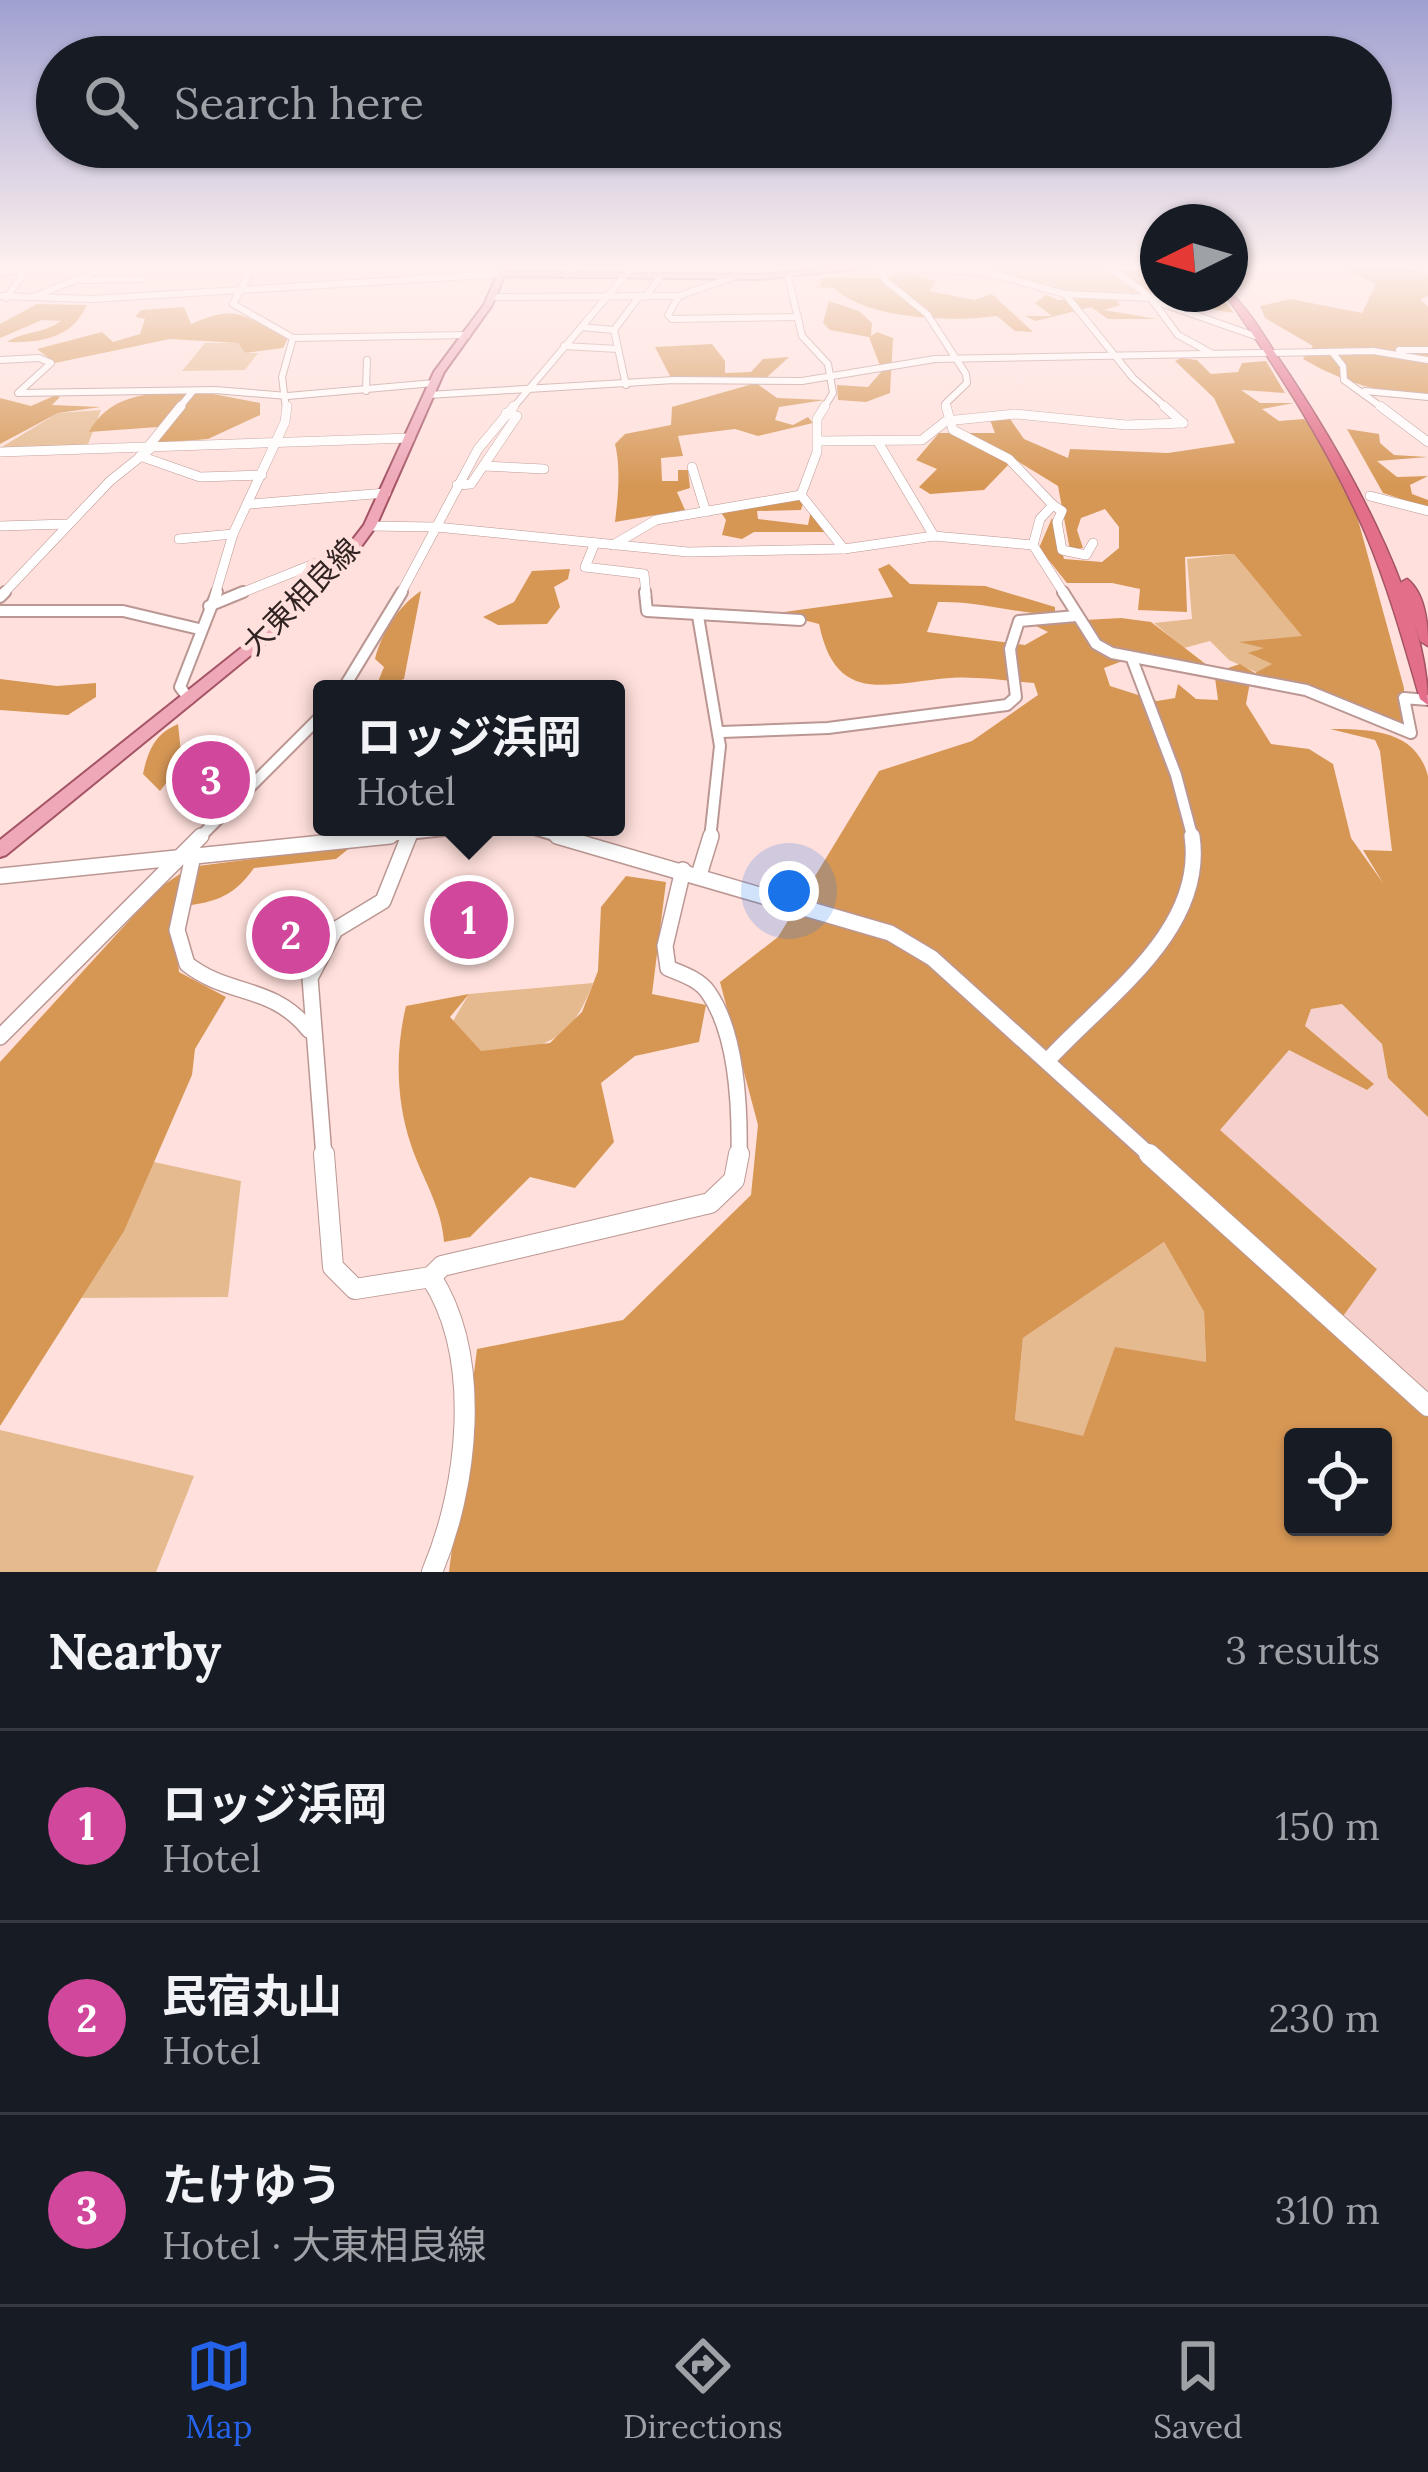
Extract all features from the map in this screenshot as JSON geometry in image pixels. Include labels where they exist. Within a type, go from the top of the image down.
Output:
[{"type":"highway","points":[[1263,339],[1278,353],[1372,525],[1428,699]]},
{"type":"highway","points":[[1269,339],[1370,496],[1428,641]]},
{"type":"main road","name":"大東相良線","points":[[4,843],[289,617],[354,548],[386,493],[431,389],[463,339]]},
{"type":"street","points":[[189,699],[180,687],[199,628],[233,534],[278,445],[288,396],[282,377],[293,339]]},
{"type":"street","points":[[366,391],[367,356],[379,339]]},
{"type":"street","points":[[348,680],[457,485],[506,413],[570,339]]},
{"type":"street","points":[[616,339],[626,385]]},
{"type":"street","points":[[801,494],[818,441],[817,419],[833,397],[830,373],[805,339]]},
{"type":"street","points":[[943,339],[968,382],[946,404],[946,421],[953,430],[1002,452],[1062,511],[1057,522],[1062,550],[1086,555],[1093,543]]},
{"type":"street","points":[[818,441],[922,440],[946,421],[1046,414],[1126,424],[1183,423],[1133,378],[1104,339]]},
{"type":"street","points":[[1186,339],[1212,354]]},
{"type":"street","points":[[564,346],[618,350]]},
{"type":"street","points":[[0,360],[39,358],[51,363],[18,394],[194,391],[288,396],[431,389],[522,393],[802,381],[830,373],[955,359],[1428,350]]},
{"type":"street","points":[[1332,352],[1343,365],[1344,380],[1428,442]]},
{"type":"street","points":[[1389,353],[1428,360]]},
{"type":"street","points":[[1358,389],[1383,397],[1428,397]]},
{"type":"street","points":[[0,597],[146,451],[194,391]]},
{"type":"street","points":[[457,485],[471,484],[484,466],[517,416],[506,413]]},
{"type":"street","points":[[0,452],[146,451],[410,438]]},
{"type":"street","points":[[878,442],[934,536]]},
{"type":"street","points":[[146,451],[200,477],[262,475]]},
{"type":"street","points":[[484,466],[544,469]]},
{"type":"street","points":[[692,467],[706,512]]},
{"type":"street","points":[[250,504],[386,493]]},
{"type":"street","points":[[613,544],[656,520],[801,494]]},
{"type":"street","points":[[801,494],[833,529],[844,549]]},
{"type":"street","points":[[1370,496],[1388,498],[1396,508],[1428,512]]},
{"type":"street","points":[[1053,505],[1040,519],[1033,545],[1096,644],[1132,659],[1306,690],[1412,733],[1404,698],[1428,699]]},
{"type":"street","points":[[0,526],[69,524]]},
{"type":"street","points":[[370,526],[436,527],[688,552],[844,549],[934,536],[1033,545]]},
{"type":"street","points":[[179,539],[233,534]]},
{"type":"street","points":[[595,543],[585,567],[644,574],[647,611],[800,620]]},
{"type":"street","points":[[209,606],[354,548]]},
{"type":"street","points":[[0,611],[124,611],[199,628]]},
{"type":"street","points":[[409,836],[383,901],[335,930],[310,978],[310,1031],[333,1267],[355,1289],[430,1277],[442,1266],[710,1203],[728,1189],[737,1174],[740,1137],[732,1076],[711,996],[698,981],[668,968],[665,946],[691,872],[719,821],[721,732],[698,616]]},
{"type":"street","points":[[721,732],[828,728],[1006,705],[1018,687],[1010,649],[1019,621],[1076,616]]},
{"type":"street","points":[[1048,1060],[1173,926],[1195,885],[1189,822],[1132,659]]},
{"type":"street","points":[[0,1037],[189,856],[313,725]]},
{"type":"street","points":[[0,876],[381,836]]},
{"type":"street","points":[[561,836],[890,933],[959,979],[1428,1406]]},
{"type":"street","points":[[189,856],[176,935],[181,953],[193,970],[212,981],[287,1004],[310,1031]]},
{"type":"street","points":[[430,1277],[448,1303],[462,1415],[445,1550],[432,1572]]},
{"type":"shaded area","points":[[74,339],[168,339],[55,363],[37,349]]},
{"type":"shaded area","points":[[176,339],[287,339],[283,348],[245,353],[238,343]]},
{"type":"shaded area","points":[[870,339],[893,339],[890,393],[866,402],[838,400],[837,385],[868,387],[882,371]]},
{"type":"shaded area","points":[[1302,339],[1428,339],[1428,395],[1364,386],[1334,375],[1303,359],[1313,346]]},
{"type":"shaded area","points":[[205,343],[239,343],[245,353],[258,353],[245,370],[182,371]]},
{"type":"shaded area","points":[[712,344],[725,361],[725,373],[751,372],[763,359],[789,357],[764,380],[671,378],[655,347]]},
{"type":"shaded area","points":[[1197,360],[1211,374],[1238,372],[1242,363],[1266,361],[1285,393],[1241,390],[1260,403],[1294,403],[1262,409],[1279,421],[1304,419],[1312,427],[1357,516],[1404,688],[1403,723],[1309,688],[1217,672],[1240,664],[1255,673],[1272,664],[1248,653],[1264,648],[1239,642],[1302,636],[1234,554],[1185,557],[1187,612],[1138,610],[1140,589],[1112,583],[1067,583],[1039,548],[1052,518],[1064,559],[1102,562],[1119,548],[1119,527],[1105,509],[1081,518],[1077,530],[1083,548],[1070,550],[1058,486],[1014,459],[984,490],[930,494],[919,487],[937,469],[916,460],[939,433],[995,433],[990,420],[1008,416],[1024,439],[1068,458],[1070,449],[1168,453],[1235,443],[1214,398],[1175,361]]},
{"type":"shaded area","points":[[756,383],[777,398],[825,400],[779,407],[775,420],[793,425],[808,417],[813,423],[758,436],[735,429],[678,436],[683,456],[661,458],[662,481],[678,481],[678,470],[688,470],[690,488],[677,492],[685,510],[615,522],[615,444],[625,434],[671,425],[672,407]]},
{"type":"shaded area","points":[[203,392],[260,403],[260,415],[208,439],[157,443],[171,426],[89,432],[111,408],[138,396]]},
{"type":"shaded area","points":[[60,397],[52,405],[101,407],[58,413],[0,444],[0,398],[31,406]]},
{"type":"shaded area","points":[[101,410],[87,447],[0,448],[58,413]]},
{"type":"shaded area","points":[[1347,429],[1379,434],[1380,443],[1394,455],[1428,457],[1377,461],[1397,477],[1428,476],[1410,485],[1412,494],[1428,500],[1428,508],[1383,493]]},
{"type":"shaded area","points":[[796,498],[803,503],[801,510],[757,511],[758,519],[808,525],[811,510],[829,532],[754,532],[742,539],[722,535],[726,520],[722,514],[734,507]]},
{"type":"shaded area","points":[[1234,554],[1303,637],[1250,654],[1273,664],[1258,673],[1229,660],[1210,641],[1184,648],[1154,623],[1192,619],[1187,559]]},
{"type":"shaded area","points":[[889,564],[910,584],[985,586],[1055,607],[1055,615],[938,602],[927,632],[1025,645],[1048,632],[1030,623],[1121,618],[1151,622],[1215,672],[1133,657],[1104,668],[1110,686],[1157,701],[1175,698],[1178,684],[1196,699],[1218,700],[1215,678],[1250,682],[1246,704],[1271,744],[1309,749],[1333,764],[1351,838],[1383,883],[1363,850],[1392,851],[1380,751],[1375,740],[1330,729],[1376,732],[1403,741],[1422,761],[1428,776],[1428,1117],[1388,1078],[1382,1044],[1342,1004],[1311,1009],[1305,1026],[1374,1084],[1367,1090],[1289,1050],[1220,1130],[1377,1269],[1333,1330],[1428,1408],[1428,1572],[449,1572],[477,1349],[623,1320],[751,1195],[758,1125],[720,982],[778,937],[879,771],[972,741],[1038,695],[1034,683],[981,678],[867,684],[838,668],[819,624],[777,613],[893,597],[878,569]],"holes":[[[1164,1242],[1204,1312],[1206,1362],[1115,1347],[1083,1436],[1015,1420],[1023,1338]]]},
{"type":"shaded area","points":[[570,569],[568,579],[554,587],[560,607],[547,624],[498,625],[483,617],[514,602],[532,571]]},
{"type":"shaded area","points":[[421,591],[404,679],[379,680],[384,667],[375,659],[382,640]]},
{"type":"shaded area","points":[[0,679],[57,686],[96,683],[96,697],[68,715],[0,710]]},
{"type":"shaded area","points":[[178,724],[182,762],[160,791],[143,774],[145,765],[158,738]]},
{"type":"shaded area","points":[[352,846],[336,859],[254,868],[220,898],[173,907],[179,972],[226,997],[195,1049],[192,1075],[124,1231],[0,1426],[0,1062],[158,889],[190,867]]},
{"type":"shaded area","points":[[626,876],[666,882],[652,994],[706,1005],[699,1042],[635,1056],[601,1083],[614,1142],[575,1188],[530,1177],[470,1237],[444,1242],[440,1217],[402,1111],[399,1058],[406,1006],[469,994],[450,1017],[481,1051],[550,1043],[582,1012],[598,971],[601,907]]},
{"type":"shaded area","points":[[593,983],[574,1020],[537,1046],[481,1057],[453,1021],[469,994]]},
{"type":"shaded area","points":[[1342,1004],[1382,1044],[1388,1078],[1428,1117],[1428,1408],[1332,1330],[1377,1268],[1219,1130],[1289,1049],[1367,1090],[1373,1084],[1305,1026],[1311,1009]]},
{"type":"shaded area","points":[[154,1162],[241,1181],[228,1297],[78,1298]]},
{"type":"shaded area","points":[[1164,1242],[1204,1312],[1206,1363],[1083,1437],[1015,1420],[1023,1338]]},
{"type":"shaded area","points":[[0,1430],[194,1476],[156,1572],[0,1572]]},
{"type":"place","name":"たけゆう","points":[[211,780]]},
{"type":"place","name":"ロッジ浜岡","points":[[469,920]]},
{"type":"place","name":"民宿丸山","points":[[291,935]]}]
